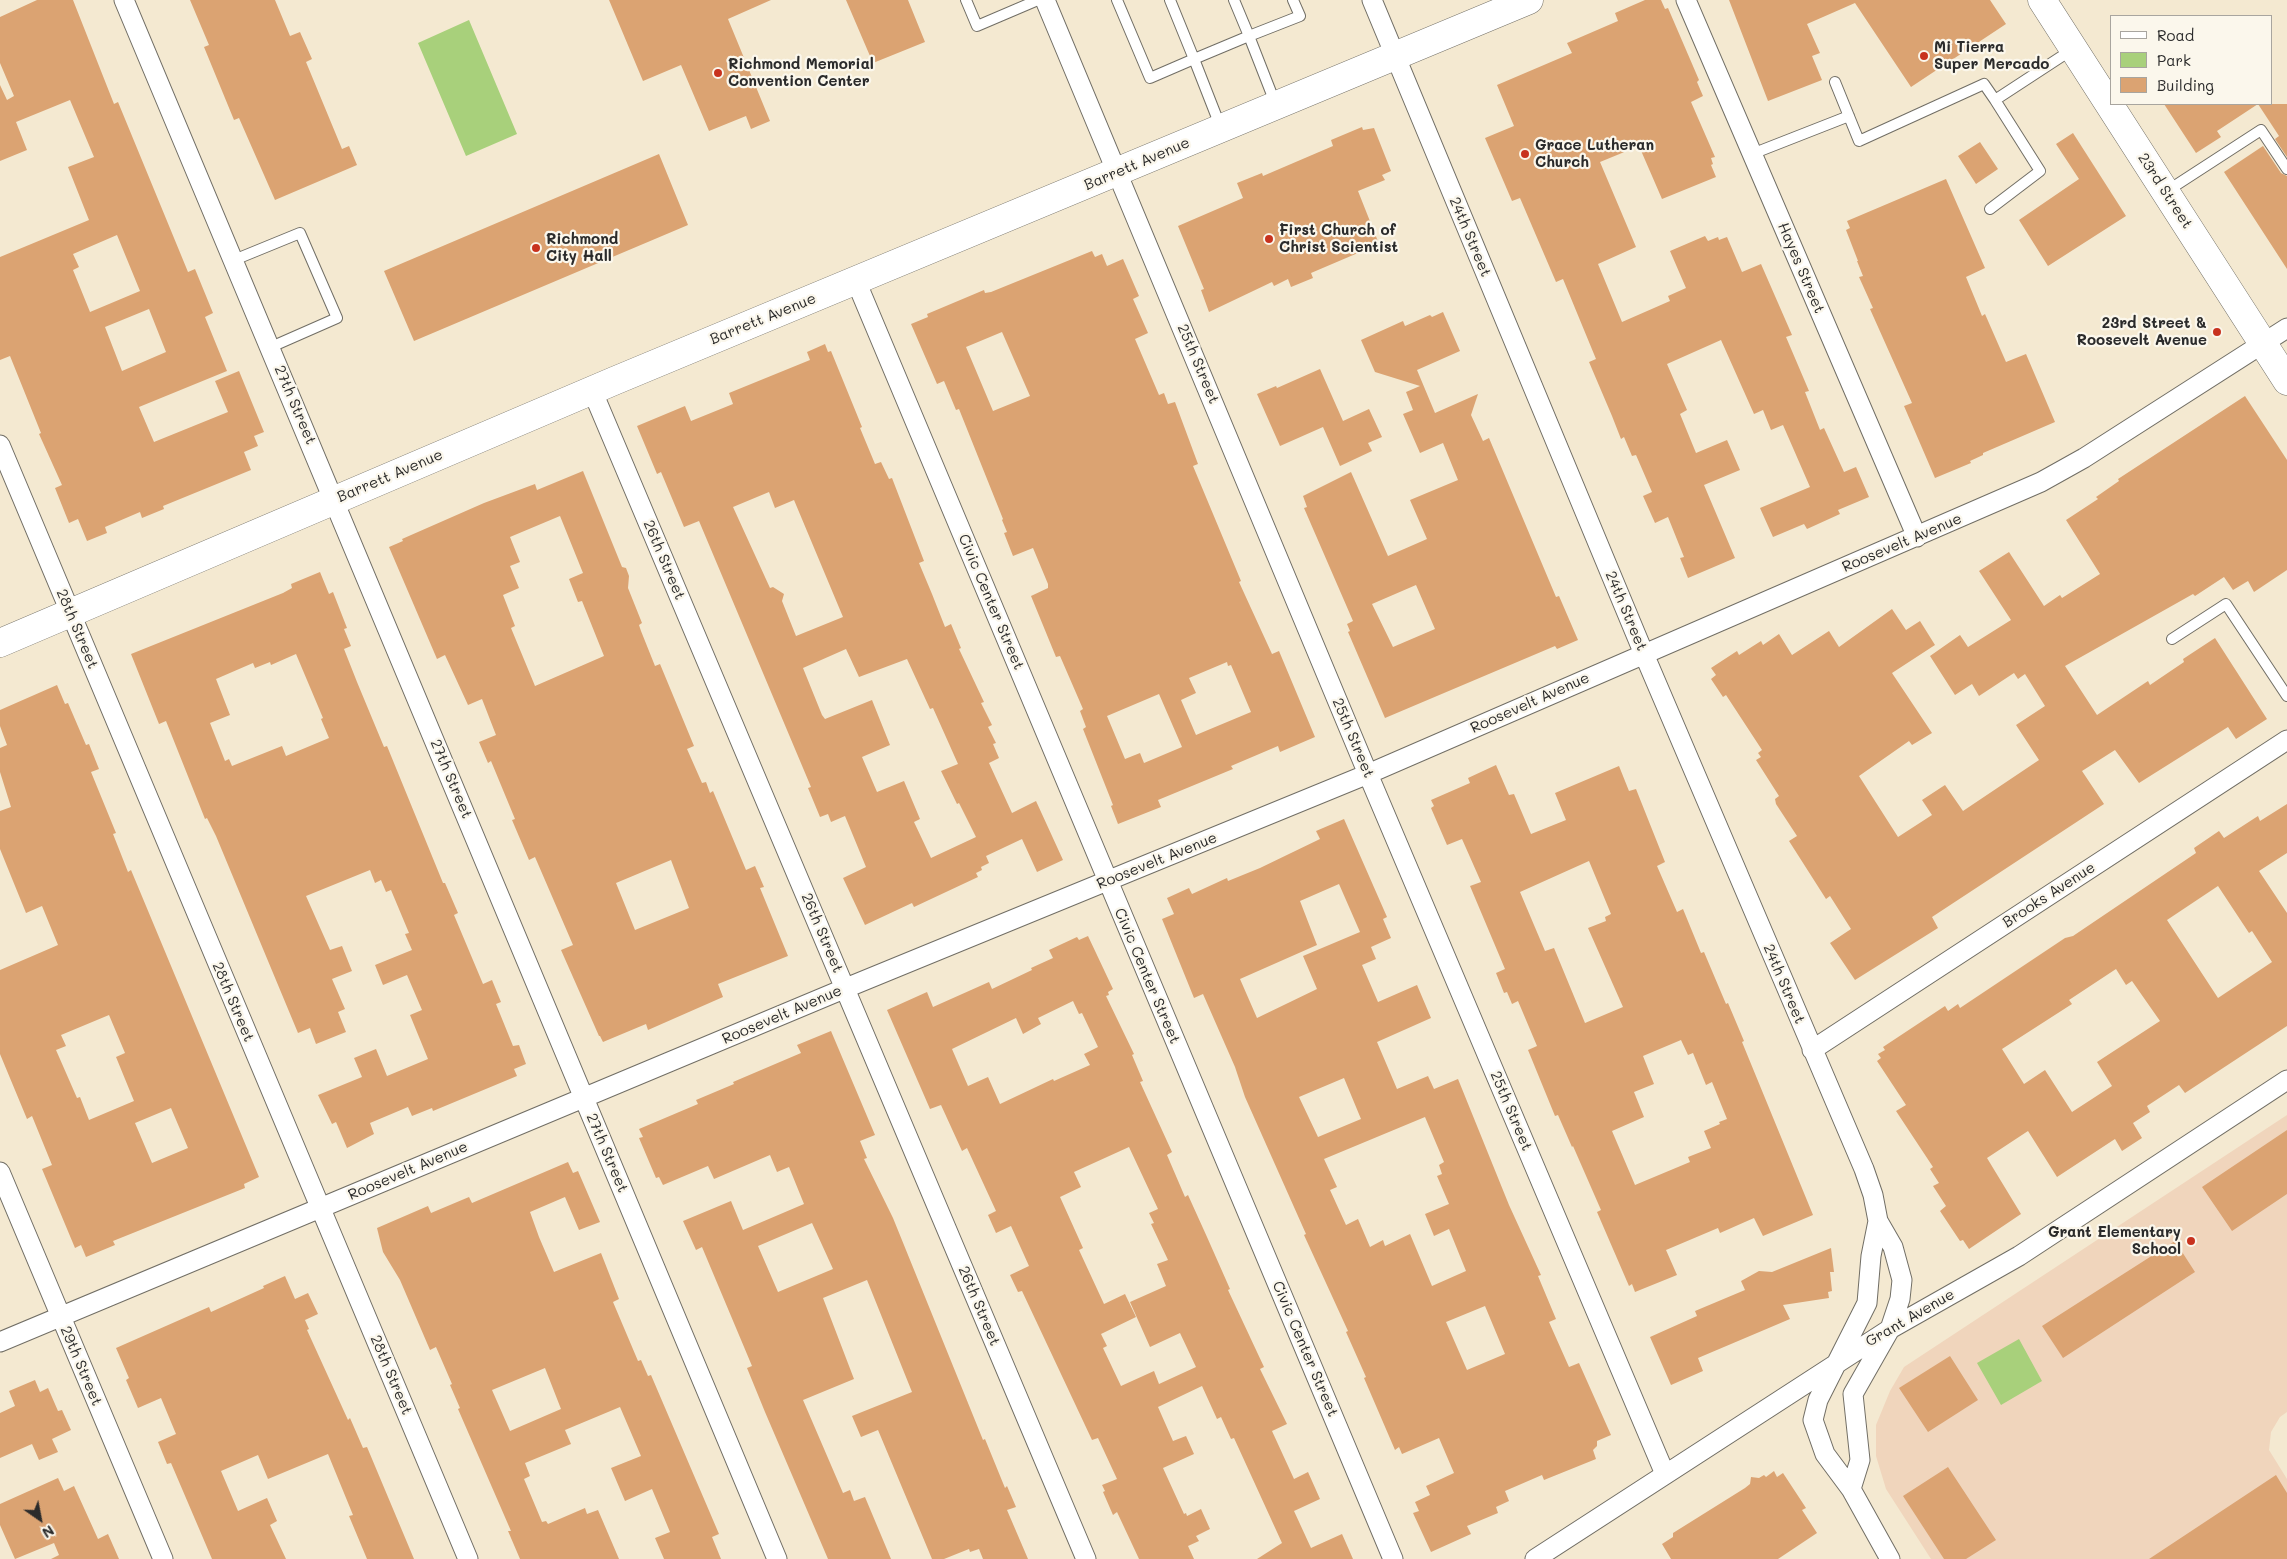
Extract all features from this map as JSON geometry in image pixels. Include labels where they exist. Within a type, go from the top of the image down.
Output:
[{"type":"main road","name":"Barrett Avenue","points":[[0,643],[592,390],[1528,0]]},
{"type":"main road","name":"23rd Street","points":[[2042,0],[2287,381]]},
{"type":"street","name":"27th Street","points":[[124,0],[271,347],[777,1559]]},
{"type":"street","name":"25th Street","points":[[1045,0],[1368,774],[1665,1474]]},
{"type":"street","name":"24th Street","points":[[1372,0],[1644,654],[1864,1169],[1873,1195],[1878,1221],[1893,1247],[1902,1280],[1900,1299],[1890,1329]]},
{"type":"street","name":"Hayes Street","points":[[1686,0],[1917,537]]},
{"type":"street","name":"Civic Center Street","points":[[856,281],[1393,1559]]},
{"type":"street","name":"Roosevelt Avenue","points":[[0,1342],[846,988],[1368,774],[1917,537],[2041,482],[2084,458],[2287,328]]},
{"type":"street","name":"26th Street","points":[[592,390],[1086,1559]]},
{"type":"street","name":"28th Street","points":[[0,445],[468,1559]]},
{"type":"street","name":"Brooks Avenue","points":[[1812,1050],[2287,740]]},
{"type":"street","name":"Grant Avenue","points":[[1535,1559],[1835,1363],[1890,1329],[2019,1256],[2287,1080]]},
{"type":"street","name":"29th Street","points":[[0,1172],[163,1559]]},
{"type":"street","name":"24th Street","points":[[1835,1363],[1867,1302],[1871,1256],[1878,1221]]},
{"type":"street","points":[[1851,1489],[1860,1460],[1853,1394],[1890,1329]]},
{"type":"street","points":[[1835,1363],[1818,1400],[1813,1420],[1824,1454],[1851,1489],[1890,1559]]},
{"type":"lane","points":[[966,0],[977,26],[1038,0]]},
{"type":"lane","points":[[1117,0],[1150,78],[1300,16],[1293,0]]},
{"type":"lane","points":[[1170,0],[1221,129]]},
{"type":"lane","points":[[1234,0],[1277,106]]},
{"type":"lane","points":[[1995,100],[2074,49]]},
{"type":"lane","points":[[1835,82],[1859,141],[1984,84],[2040,171],[1990,209]]},
{"type":"lane","points":[[1752,154],[1849,116]]},
{"type":"lane","points":[[2166,192],[2261,130],[2287,169]]},
{"type":"lane","points":[[234,260],[300,232],[337,318],[271,347]]},
{"type":"lane","points":[[2172,639],[2226,604],[2287,696]]},
{"type":"shaded area","name":"Grant Elementary School","points":[[2287,1115],[2287,1412],[2280,1417],[2271,1432],[2269,1450],[2287,1479],[2287,1559],[1931,1559],[1886,1489],[1876,1456],[1876,1425],[1890,1391],[1904,1367]]},
{"type":"green space","points":[[469,20],[517,134],[466,156],[418,43]]},
{"type":"green space","points":[[2019,1339],[2042,1381],[2001,1405],[1977,1363]]},
{"type":"building","points":[[37,0],[73,0],[114,104],[118,102],[188,272],[195,269],[213,313],[205,317],[227,371],[139,407],[154,442],[228,412],[215,381],[239,371],[264,432],[254,436],[258,446],[244,452],[251,470],[163,506],[164,509],[142,518],[140,512],[105,527],[107,533],[87,541],[78,519],[69,523],[55,488],[62,485],[39,434],[41,433],[10,356],[0,360],[0,257],[89,220],[68,167],[94,157],[70,100],[16,122],[27,150],[0,161],[0,85],[7,100],[14,96],[0,63],[0,17]],"holes":[[[117,235],[140,291],[90,312],[73,270],[79,267],[73,254]],[[149,309],[166,352],[122,371],[105,327]]]},
{"type":"building","points":[[190,0],[275,0],[290,36],[300,32],[312,59],[306,62],[342,149],[349,146],[357,165],[275,200],[239,118],[234,120],[204,47],[209,45]]},
{"type":"building","name":"Richmond Memorial Convention Center","points":[[609,0],[771,0],[728,19],[770,121],[751,129],[746,116],[709,131],[681,65],[643,81]]},
{"type":"building","name":"Richmond Memorial Convention Center","points":[[846,0],[908,0],[925,42],[873,63]]},
{"type":"building","points":[[1645,0],[1661,0],[1665,9],[1668,8],[1699,80],[1697,82],[1703,96],[1691,102],[1715,157],[1711,158],[1713,164],[1711,165],[1716,177],[1662,199],[1639,146],[1600,162],[1636,247],[1598,264],[1622,322],[1670,301],[1668,296],[1686,288],[1670,251],[1705,236],[1708,241],[1718,237],[1719,240],[1727,237],[1742,272],[1761,264],[1792,335],[1786,337],[1809,391],[1805,392],[1820,430],[1824,428],[1844,472],[1856,467],[1869,497],[1838,510],[1840,514],[1807,529],[1804,524],[1773,537],[1760,508],[1810,487],[1783,425],[1771,430],[1763,410],[1754,414],[1721,340],[1667,364],[1687,410],[1680,414],[1696,453],[1727,440],[1740,470],[1704,485],[1735,558],[1688,578],[1680,558],[1684,557],[1668,517],[1655,523],[1643,496],[1652,492],[1636,455],[1632,456],[1624,437],[1621,439],[1589,362],[1596,359],[1563,279],[1556,282],[1520,198],[1512,201],[1485,138],[1514,126],[1497,85],[1572,53],[1567,43],[1618,21],[1615,13]]},
{"type":"building","points":[[1729,0],[1990,0],[2006,24],[1911,87],[1855,3],[1807,24],[1820,53],[1812,56],[1822,80],[1768,101]]},
{"type":"building","points":[[2287,104],[2287,157],[2275,139],[2279,136],[2259,105]]},
{"type":"building","points":[[2165,105],[2256,105],[2217,131],[2221,137],[2196,153]]},
{"type":"building","name":"First Church of Christ Scientist","points":[[1362,127],[1363,130],[1374,128],[1391,171],[1382,175],[1385,180],[1358,191],[1379,244],[1311,273],[1313,278],[1291,287],[1288,279],[1274,286],[1272,282],[1209,312],[1201,290],[1204,289],[1178,226],[1243,198],[1237,183],[1262,173],[1263,176],[1333,146],[1331,140]]},
{"type":"building","points":[[2073,133],[2126,216],[2048,266],[2019,220],[2079,179],[2056,144]]},
{"type":"building","points":[[1980,142],[1998,169],[1976,184],[1958,156]]},
{"type":"building","points":[[2263,146],[2281,173],[2287,176],[2287,269],[2224,172]]},
{"type":"building","name":"Richmond City Hall","points":[[659,154],[688,225],[414,341],[384,271]]},
{"type":"building","points":[[1946,179],[1985,268],[1966,277],[1982,316],[1985,314],[2006,362],[2026,354],[2055,422],[1983,453],[1983,455],[1970,461],[1971,463],[1935,478],[1904,406],[1912,403],[1870,309],[1873,308],[1859,277],[1863,276],[1846,230],[1850,228],[1847,221]]},
{"type":"building","points":[[1092,251],[1095,257],[1102,254],[1107,266],[1123,259],[1139,296],[1133,299],[1148,333],[1135,339],[1159,395],[1164,393],[1168,404],[1175,402],[1198,464],[1193,466],[1241,581],[1239,582],[1272,654],[1279,651],[1315,737],[1280,752],[1278,746],[1231,766],[1233,769],[1158,800],[1161,807],[1118,824],[1111,806],[1113,805],[1083,729],[1086,727],[1080,711],[1083,709],[1060,656],[1056,657],[1031,596],[1048,588],[1048,584],[1033,548],[1013,556],[1004,533],[1007,532],[1003,519],[959,409],[956,410],[944,381],[937,384],[911,324],[928,317],[927,314],[984,290],[985,293]],"holes":[[[1002,332],[1030,396],[993,411],[966,347]],[[1227,662],[1228,666],[1231,665],[1251,712],[1196,735],[1181,700],[1196,693],[1189,678]],[[1159,694],[1182,747],[1144,763],[1140,753],[1125,759],[1107,716]]]},
{"type":"building","points":[[1443,312],[1460,351],[1417,370],[1435,413],[1478,394],[1471,415],[1483,441],[1489,438],[1556,597],[1559,596],[1578,640],[1557,649],[1555,646],[1385,718],[1348,632],[1350,631],[1347,624],[1353,621],[1304,508],[1307,507],[1303,496],[1351,472],[1388,556],[1427,539],[1410,500],[1458,480],[1443,443],[1420,453],[1403,414],[1413,410],[1406,392],[1420,386],[1375,372],[1361,340],[1403,321],[1405,326],[1430,315],[1432,317]],"holes":[[[1416,585],[1435,629],[1393,647],[1372,604]]]},
{"type":"building","points":[[825,344],[828,352],[831,351],[875,464],[881,462],[889,479],[892,478],[924,561],[919,563],[945,627],[951,624],[961,648],[959,649],[984,702],[981,703],[992,725],[988,727],[996,743],[993,744],[999,758],[989,763],[1012,813],[1036,801],[1063,860],[1037,872],[1022,839],[986,856],[989,863],[981,867],[982,870],[976,873],[978,877],[914,907],[912,903],[865,925],[843,878],[866,867],[845,816],[831,822],[828,814],[820,817],[808,788],[811,787],[699,521],[684,527],[661,472],[657,474],[637,426],[685,406],[691,421],[733,404],[729,393],[810,360],[807,352]],"holes":[[[769,492],[775,508],[794,500],[843,617],[796,636],[782,601],[784,594],[773,587],[770,588],[733,507]],[[846,649],[859,677],[907,659],[930,709],[933,708],[958,764],[941,771],[976,837],[931,858],[914,822],[920,819],[904,781],[877,792],[862,757],[890,745],[872,700],[825,719],[822,715],[803,668]]]},
{"type":"building","points":[[1320,369],[1343,421],[1369,409],[1382,437],[1368,443],[1372,451],[1340,466],[1323,427],[1280,446],[1257,394],[1276,386],[1277,388]]},
{"type":"building","points":[[2245,396],[2287,460],[2287,570],[2254,592],[2248,581],[2233,590],[2224,577],[2195,596],[2193,594],[2065,666],[2097,715],[2148,681],[2150,685],[2184,662],[2183,659],[2215,638],[2267,719],[2236,739],[2228,727],[2139,783],[2115,750],[2082,771],[2104,804],[1932,917],[1938,928],[1855,980],[1830,943],[1851,929],[1830,896],[1826,899],[1789,841],[1797,836],[1776,804],[1775,799],[1779,796],[1756,760],[1761,757],[1758,753],[1762,750],[1726,695],[1723,697],[1711,679],[1716,675],[1711,668],[1737,651],[1739,655],[1761,641],[1763,645],[1779,634],[1792,655],[1829,631],[1839,647],[1892,609],[1906,630],[1920,621],[1935,645],[1892,673],[1932,733],[1912,745],[1909,741],[1859,776],[1898,837],[1932,815],[1922,800],[1945,785],[1963,811],[2039,760],[2016,725],[2045,706],[2025,674],[2018,679],[2014,673],[1979,696],[1972,684],[1955,695],[1930,656],[1960,635],[1968,647],[2011,620],[1979,571],[2009,552],[2044,606],[2060,595],[2062,598],[2100,574],[2066,520],[2098,499],[2096,497],[2119,481],[2118,479]]},
{"type":"building","points":[[583,471],[622,567],[626,568],[629,576],[628,588],[642,623],[639,625],[641,631],[655,666],[660,664],[694,746],[687,749],[702,783],[706,782],[710,793],[713,791],[746,870],[755,866],[764,887],[760,888],[788,956],[718,984],[723,997],[648,1030],[646,1024],[603,1042],[561,950],[573,945],[535,857],[529,860],[512,820],[515,819],[491,761],[488,763],[479,742],[496,735],[482,699],[468,705],[445,655],[437,659],[389,547],[403,541],[402,539],[484,503],[535,484],[537,490]],"holes":[[[560,516],[583,573],[569,579],[578,602],[582,601],[604,656],[535,686],[511,628],[515,626],[503,595],[519,588],[510,566],[520,562],[510,537]],[[671,860],[689,908],[635,930],[616,883]]]},
{"type":"building","points":[[320,572],[329,594],[333,592],[347,628],[344,629],[351,646],[344,649],[357,682],[384,747],[387,746],[443,883],[445,883],[458,913],[454,915],[483,984],[492,980],[501,1002],[496,1004],[513,1046],[519,1045],[526,1064],[514,1069],[517,1076],[433,1111],[432,1108],[412,1116],[408,1107],[370,1123],[374,1134],[347,1148],[336,1122],[332,1124],[318,1095],[362,1077],[354,1058],[376,1049],[387,1076],[428,1059],[410,1015],[422,1010],[407,975],[383,985],[375,965],[412,950],[405,934],[409,933],[391,890],[386,892],[381,880],[375,883],[370,870],[306,896],[330,950],[342,946],[352,971],[332,979],[345,1009],[338,1012],[346,1032],[316,1044],[310,1028],[298,1033],[216,836],[207,818],[205,819],[166,721],[159,724],[131,654],[283,593],[292,588],[291,584]],"holes":[[[296,654],[323,718],[321,719],[329,738],[286,756],[282,746],[232,766],[229,759],[225,761],[210,723],[230,715],[216,679],[253,663],[255,668],[270,662],[271,665]]]},
{"type":"building","points":[[57,685],[65,704],[68,703],[86,745],[89,744],[99,769],[91,772],[116,833],[113,834],[128,872],[131,870],[259,1177],[244,1184],[245,1188],[113,1241],[115,1245],[86,1257],[81,1245],[75,1248],[42,1169],[52,1165],[32,1116],[27,1119],[0,1054],[0,970],[58,945],[42,906],[26,913],[0,849],[0,811],[11,807],[0,772],[0,748],[7,745],[0,726],[0,710]],"holes":[[[109,1015],[125,1053],[116,1057],[134,1101],[89,1120],[80,1097],[77,1098],[56,1050],[66,1046],[61,1035]],[[171,1108],[188,1148],[152,1163],[135,1123]]]},
{"type":"building","points":[[1496,765],[1509,795],[1514,794],[1531,834],[1566,820],[1555,793],[1619,766],[1629,791],[1636,789],[1665,862],[1657,866],[1677,912],[1683,909],[1701,953],[1704,952],[1726,1004],[1728,1003],[1744,1041],[1742,1042],[1813,1215],[1763,1236],[1754,1218],[1720,1233],[1718,1228],[1666,1250],[1677,1275],[1635,1292],[1632,1284],[1629,1286],[1597,1212],[1601,1210],[1558,1115],[1555,1116],[1528,1050],[1537,1046],[1518,1001],[1512,1004],[1507,992],[1504,993],[1496,973],[1505,969],[1470,886],[1481,882],[1462,839],[1447,845],[1431,808],[1434,806],[1431,800],[1470,783],[1468,778]],"holes":[[[1589,861],[1611,914],[1605,917],[1606,921],[1588,928],[1623,1007],[1585,1023],[1554,948],[1545,951],[1520,892]],[[1681,1040],[1688,1055],[1693,1053],[1706,1085],[1712,1082],[1727,1119],[1704,1131],[1711,1148],[1688,1157],[1690,1162],[1635,1185],[1612,1131],[1644,1117],[1634,1092],[1654,1084],[1643,1056]]]},
{"type":"building","points":[[2287,804],[2287,853],[2259,871],[2287,913],[2287,1026],[2185,1093],[2179,1085],[2147,1106],[2150,1112],[2133,1123],[2142,1138],[2122,1151],[2115,1139],[2057,1177],[2028,1131],[1987,1158],[2021,1214],[1969,1249],[1963,1240],[1960,1241],[1940,1211],[1946,1206],[1933,1186],[1939,1183],[1930,1169],[1933,1167],[1896,1111],[1906,1105],[1877,1061],[1881,1058],[1878,1054],[1885,1050],[1883,1047],[1945,1006],[1948,1011],[1958,1004],[1960,1008],[2065,938],[2073,936],[2196,853],[2194,848],[2219,831],[2224,838],[2258,816],[2260,821]],"holes":[[[2218,886],[2249,933],[2252,931],[2272,962],[2218,998],[2167,920]],[[2116,969],[2126,985],[2132,981],[2160,1021],[2097,1062],[2112,1086],[2072,1112],[2045,1070],[2024,1084],[2002,1049],[2072,1004],[2069,1000]]]},
{"type":"building","points":[[1344,819],[1387,917],[1383,919],[1391,938],[1371,947],[1376,959],[1362,965],[1378,1002],[1417,985],[1431,1018],[1377,1042],[1397,1089],[1428,1076],[1434,1089],[1458,1079],[1509,1205],[1541,1275],[1538,1276],[1556,1319],[1549,1322],[1569,1367],[1579,1363],[1611,1435],[1597,1441],[1597,1446],[1593,1450],[1596,1459],[1544,1480],[1542,1475],[1505,1491],[1509,1501],[1496,1507],[1498,1513],[1467,1526],[1471,1534],[1431,1552],[1413,1513],[1419,1511],[1415,1502],[1430,1495],[1426,1486],[1454,1473],[1439,1438],[1402,1454],[1399,1447],[1395,1450],[1364,1378],[1366,1377],[1346,1332],[1348,1331],[1304,1235],[1306,1234],[1245,1097],[1235,1067],[1203,994],[1194,998],[1162,919],[1174,914],[1167,898],[1189,888],[1192,894],[1227,878],[1228,881],[1260,868],[1320,839],[1316,831]],"holes":[[[1339,884],[1360,932],[1303,956],[1317,989],[1257,1018],[1240,979],[1317,945],[1300,901]],[[1344,1078],[1361,1119],[1318,1137],[1299,1097]],[[1425,1117],[1444,1162],[1439,1165],[1442,1174],[1437,1176],[1449,1204],[1425,1214],[1434,1236],[1449,1229],[1466,1271],[1432,1286],[1410,1234],[1385,1246],[1383,1240],[1370,1247],[1358,1219],[1346,1225],[1330,1190],[1337,1187],[1324,1159]],[[1485,1306],[1505,1354],[1467,1370],[1446,1322]]]},
{"type":"building","points":[[1088,936],[1113,989],[1106,996],[1134,1054],[1132,1055],[1143,1081],[1140,1082],[1172,1152],[1167,1155],[1185,1197],[1188,1195],[1207,1237],[1230,1289],[1228,1290],[1264,1367],[1260,1369],[1287,1424],[1272,1431],[1294,1479],[1308,1472],[1320,1499],[1294,1511],[1311,1548],[1342,1534],[1353,1559],[1257,1559],[1282,1543],[1234,1438],[1231,1439],[1221,1417],[1217,1419],[1202,1386],[1158,1407],[1173,1441],[1186,1436],[1194,1454],[1163,1468],[1184,1514],[1186,1513],[1187,1516],[1201,1509],[1210,1529],[1196,1536],[1199,1541],[1188,1546],[1194,1559],[1139,1559],[1117,1512],[1113,1515],[1103,1492],[1105,1491],[1102,1485],[1117,1479],[1098,1438],[1092,1440],[1022,1291],[1018,1292],[1010,1275],[1029,1266],[1011,1226],[996,1233],[988,1215],[996,1211],[967,1148],[962,1151],[941,1105],[930,1109],[887,1010],[927,992],[933,1007],[989,982],[992,989],[1053,958],[1049,950],[1077,937],[1079,940]],"holes":[[[1073,1001],[1079,1014],[1082,1013],[1098,1047],[1084,1054],[1090,1065],[1054,1081],[1053,1079],[1000,1104],[988,1077],[968,1086],[952,1049],[1016,1018],[1023,1034],[1041,1024],[1038,1018]],[[1129,1147],[1158,1209],[1149,1213],[1154,1223],[1151,1224],[1168,1260],[1157,1264],[1166,1286],[1130,1302],[1150,1347],[1180,1333],[1196,1367],[1159,1384],[1154,1371],[1121,1386],[1103,1348],[1107,1346],[1101,1334],[1136,1317],[1125,1294],[1104,1304],[1079,1250],[1083,1248],[1060,1197],[1081,1187],[1074,1172]]]},
{"type":"building","points":[[831,1031],[875,1135],[860,1141],[867,1158],[864,1159],[893,1218],[983,1440],[985,1439],[1005,1488],[1007,1486],[1016,1507],[1007,1510],[1028,1559],[983,1559],[979,1549],[970,1552],[969,1549],[944,1559],[932,1559],[878,1430],[861,1437],[852,1416],[912,1392],[867,1280],[823,1298],[854,1379],[803,1400],[843,1493],[850,1490],[854,1501],[865,1497],[891,1559],[828,1559],[747,1368],[752,1366],[702,1247],[696,1250],[683,1221],[731,1201],[743,1230],[804,1204],[789,1167],[777,1172],[770,1155],[714,1179],[708,1166],[663,1185],[659,1177],[656,1178],[639,1138],[643,1137],[639,1129],[698,1104],[696,1100],[734,1084],[733,1082],[801,1053],[797,1045]],"holes":[[[812,1223],[833,1269],[778,1292],[758,1246]]]},
{"type":"building","points":[[2287,1130],[2287,1194],[2232,1231],[2202,1187]]},
{"type":"building","points":[[568,1162],[573,1173],[578,1171],[600,1222],[579,1230],[565,1197],[530,1212],[539,1237],[554,1272],[601,1253],[619,1299],[613,1302],[638,1361],[641,1360],[648,1376],[651,1375],[719,1534],[712,1537],[721,1559],[664,1559],[655,1538],[670,1532],[652,1489],[625,1501],[611,1468],[641,1456],[620,1407],[565,1430],[571,1444],[525,1463],[530,1476],[524,1479],[542,1522],[546,1521],[548,1524],[585,1508],[587,1514],[598,1510],[619,1559],[520,1559],[508,1531],[511,1531],[458,1409],[460,1408],[450,1385],[452,1384],[436,1347],[430,1350],[400,1280],[383,1252],[377,1228],[428,1206],[431,1213],[469,1197],[472,1203]],"holes":[[[545,1368],[561,1409],[510,1431],[492,1390]]]},
{"type":"building","points":[[2175,1241],[2195,1272],[2063,1358],[2042,1326]]},
{"type":"building","points":[[1831,1248],[1834,1272],[1830,1272],[1832,1291],[1828,1292],[1829,1298],[1783,1305],[1790,1319],[1698,1358],[1703,1371],[1671,1385],[1650,1337],[1697,1316],[1695,1311],[1745,1290],[1741,1281],[1759,1271],[1772,1272]]},
{"type":"building","points":[[285,1276],[295,1299],[308,1293],[318,1314],[305,1320],[309,1329],[307,1330],[348,1420],[350,1418],[363,1448],[367,1447],[414,1559],[367,1559],[349,1516],[353,1515],[328,1454],[268,1479],[258,1455],[221,1471],[238,1511],[267,1498],[277,1521],[270,1525],[286,1559],[212,1559],[171,1463],[167,1464],[158,1442],[176,1434],[161,1398],[138,1408],[126,1380],[129,1378],[116,1348],[209,1307],[211,1312],[264,1288],[263,1286]]},
{"type":"building","points":[[1950,1356],[1978,1400],[1928,1432],[1899,1388]]},
{"type":"building","points":[[35,1380],[40,1392],[48,1388],[58,1411],[62,1410],[71,1430],[52,1439],[58,1452],[39,1460],[32,1444],[0,1458],[0,1413],[15,1406],[9,1391]]},
{"type":"building","points":[[1948,1467],[1996,1540],[1966,1559],[1944,1559],[1903,1496]]},
{"type":"building","points":[[1774,1471],[1777,1477],[1783,1473],[1806,1508],[1802,1510],[1817,1533],[1778,1559],[1671,1559],[1662,1544],[1673,1537],[1673,1533],[1745,1488],[1750,1484],[1751,1477],[1759,1478],[1764,1475],[1766,1477]]},
{"type":"building","points":[[2276,1475],[2287,1493],[2287,1559],[2149,1559]]},
{"type":"building","points":[[58,1478],[64,1491],[74,1486],[98,1539],[108,1534],[119,1559],[51,1559],[59,1555],[54,1543],[15,1559],[0,1525],[0,1504]]},
{"type":"place","name":"Mi Tierra Super Mercado","points":[[1924,56]]},
{"type":"place","name":"Richmond Memorial Convention Center","points":[[718,73]]},
{"type":"place","name":"Grace Lutheran Church","points":[[1525,154]]},
{"type":"place","name":"First Church of Christ Scientist","points":[[1269,239]]},
{"type":"place","name":"Richmond City Hall","points":[[536,248]]},
{"type":"place","name":"23rd Street & Roosevelt Avenue","points":[[2217,332]]},
{"type":"place","name":"Grant Elementary School","points":[[2191,1241]]}]
